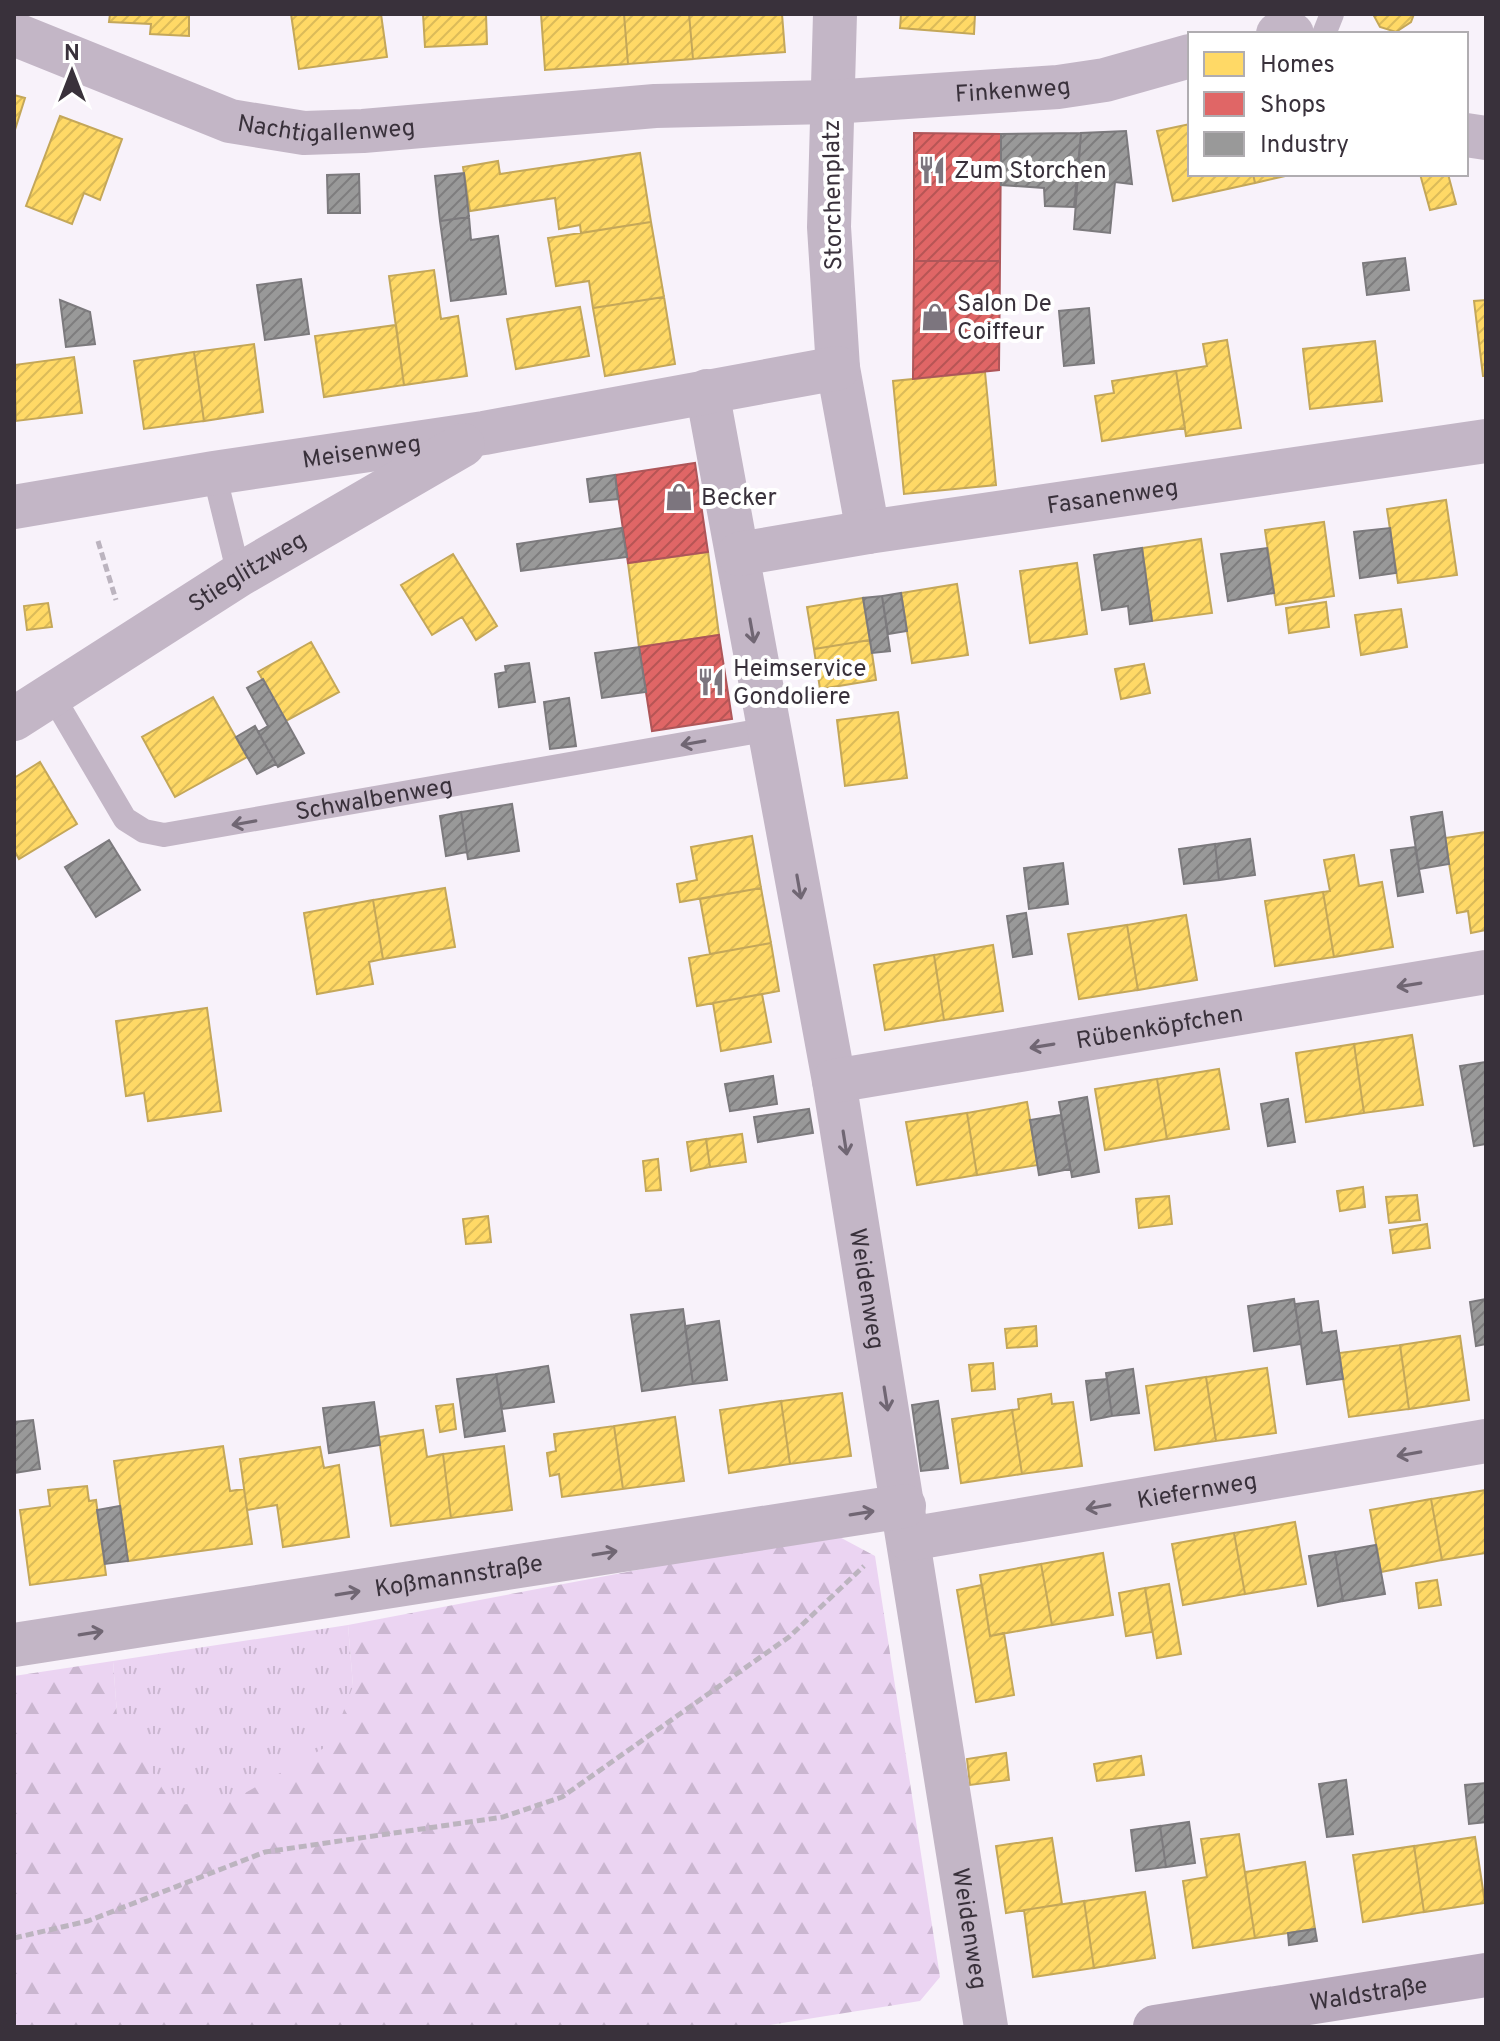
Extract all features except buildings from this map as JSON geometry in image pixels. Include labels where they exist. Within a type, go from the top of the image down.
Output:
[{"type":"street","points":[[831,102],[835,14]]},
{"type":"street","name":"Nachtigallenweg","points":[[14,34],[230,121],[304,133],[363,131],[655,106]]},
{"type":"street","name":"Finkenweg","points":[[831,102],[1058,87],[1105,80],[1188,57]]},
{"type":"street","name":"Storchenplatz","points":[[655,106],[831,102],[829,227],[838,368],[868,532]]},
{"type":"street","points":[[739,554],[707,391],[838,368]]},
{"type":"street","name":"Meisenweg","points":[[14,507],[214,473],[484,433],[707,391]]},
{"type":"street","name":"Stieglitzweg","points":[[14,719],[239,575],[484,433]]},
{"type":"street","name":"Fasanenweg","points":[[739,554],[868,532],[1486,441]]},
{"type":"street","name":"Weidenweg","points":[[739,554],[834,1081],[986,2027]]},
{"type":"street","name":"Rübenköpfchen","points":[[834,1081],[1486,972]]},
{"type":"street","name":"Kiefernweg","points":[[906,1525],[1486,1441]]},
{"type":"street","name":"Koßmannstraße","points":[[14,1645],[906,1525]]},
{"type":"street","name":"Waldstraße","points":[[1155,2027],[1486,1975]]},
{"type":"lane","points":[[214,473],[239,575]]},
{"type":"lane","name":"Schwalbenweg","points":[[52,695],[125,819],[144,831],[164,835],[770,729]]},
{"type":"path","points":[[83,495],[130,644]]},
{"type":"path","points":[[14,1938],[88,1921],[265,1852],[503,1817],[562,1797],[789,1637],[906,1525]]},
{"type":"green space","points":[[832,1533],[875,1556],[940,1977],[920,2001],[758,2027],[14,2027],[14,1676],[113,1661],[117,1714],[353,1686],[348,1625]]},
{"type":"green space","points":[[348,1625],[353,1686],[331,1744],[238,1797],[173,1806],[117,1714],[113,1661]]},
{"type":"place","name":"Zum Storchen","points":[[932,170]]},
{"type":"place","name":"Salon De Coiffeur","points":[[935,317]]},
{"type":"place","name":"Becker","points":[[679,497]]},
{"type":"place","name":"Heimservice Gondoliere","points":[[711,682]]}]
